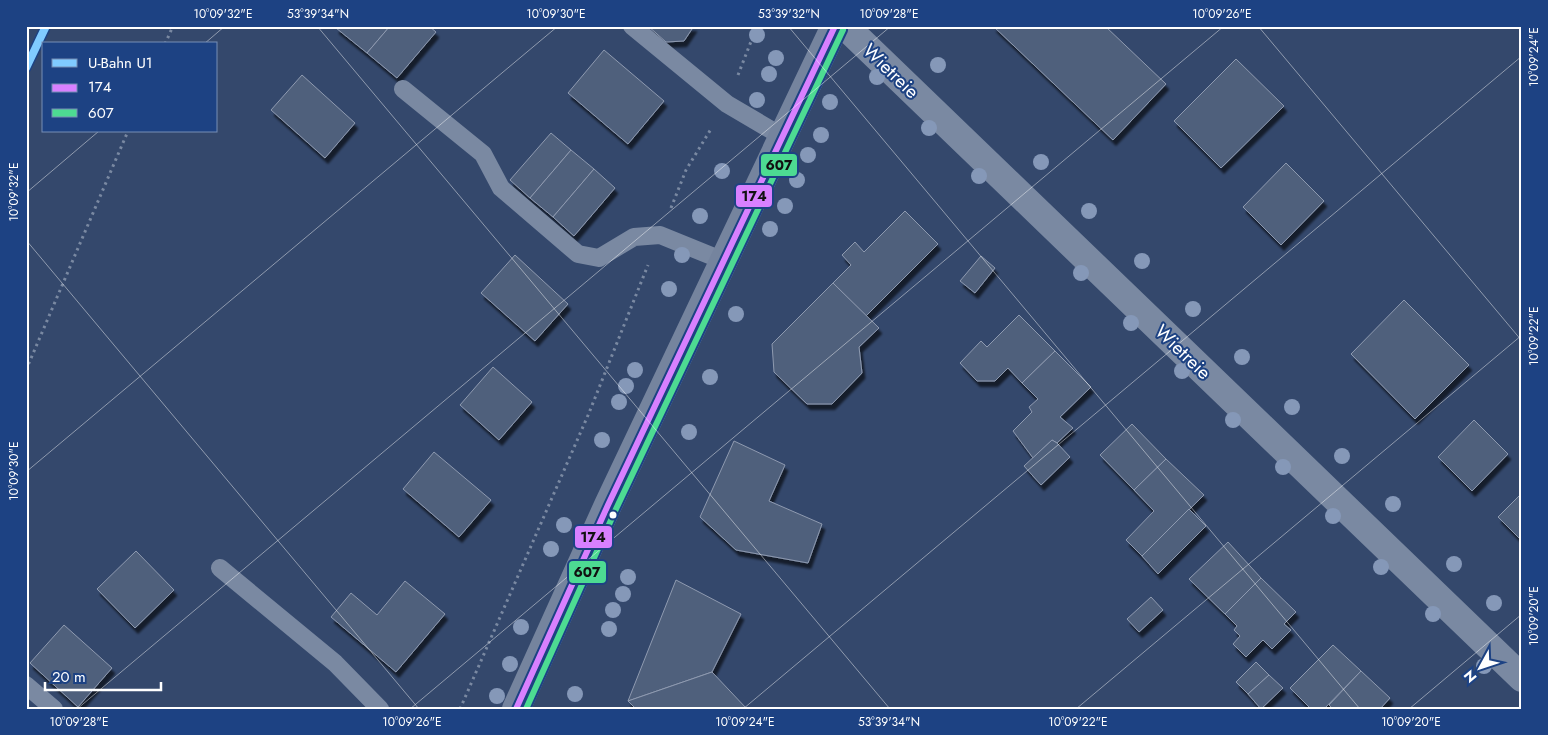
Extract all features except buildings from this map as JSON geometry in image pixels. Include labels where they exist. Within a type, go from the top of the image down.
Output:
[{"type":"main road","points":[[516,709],[608,505],[836,26]]},
{"type":"street","name":"Wietreie","points":[[844,26],[1522,678]]},
{"type":"lane","points":[[632,26],[726,104],[783,137]]},
{"type":"lane","points":[[403,89],[482,154],[501,188],[578,254],[600,258],[634,237],[660,235],[724,261]]},
{"type":"lane","points":[[220,568],[334,663],[380,709]]},
{"type":"lane","points":[[26,685],[54,709]]},
{"type":"path","points":[[166,42],[173,26]]},
{"type":"path","points":[[460,709],[588,413],[686,170],[726,104],[757,26]]},
{"type":"path","points":[[26,370],[128,132]]},
{"type":"metro line","name":"U1","points":[[26,68],[46,26]]},
{"type":"transit line","name":"174","points":[[516,709],[608,505],[835,26]]},
{"type":"transit line","name":"607","points":[[526,709],[616,509],[843,30]]}]
